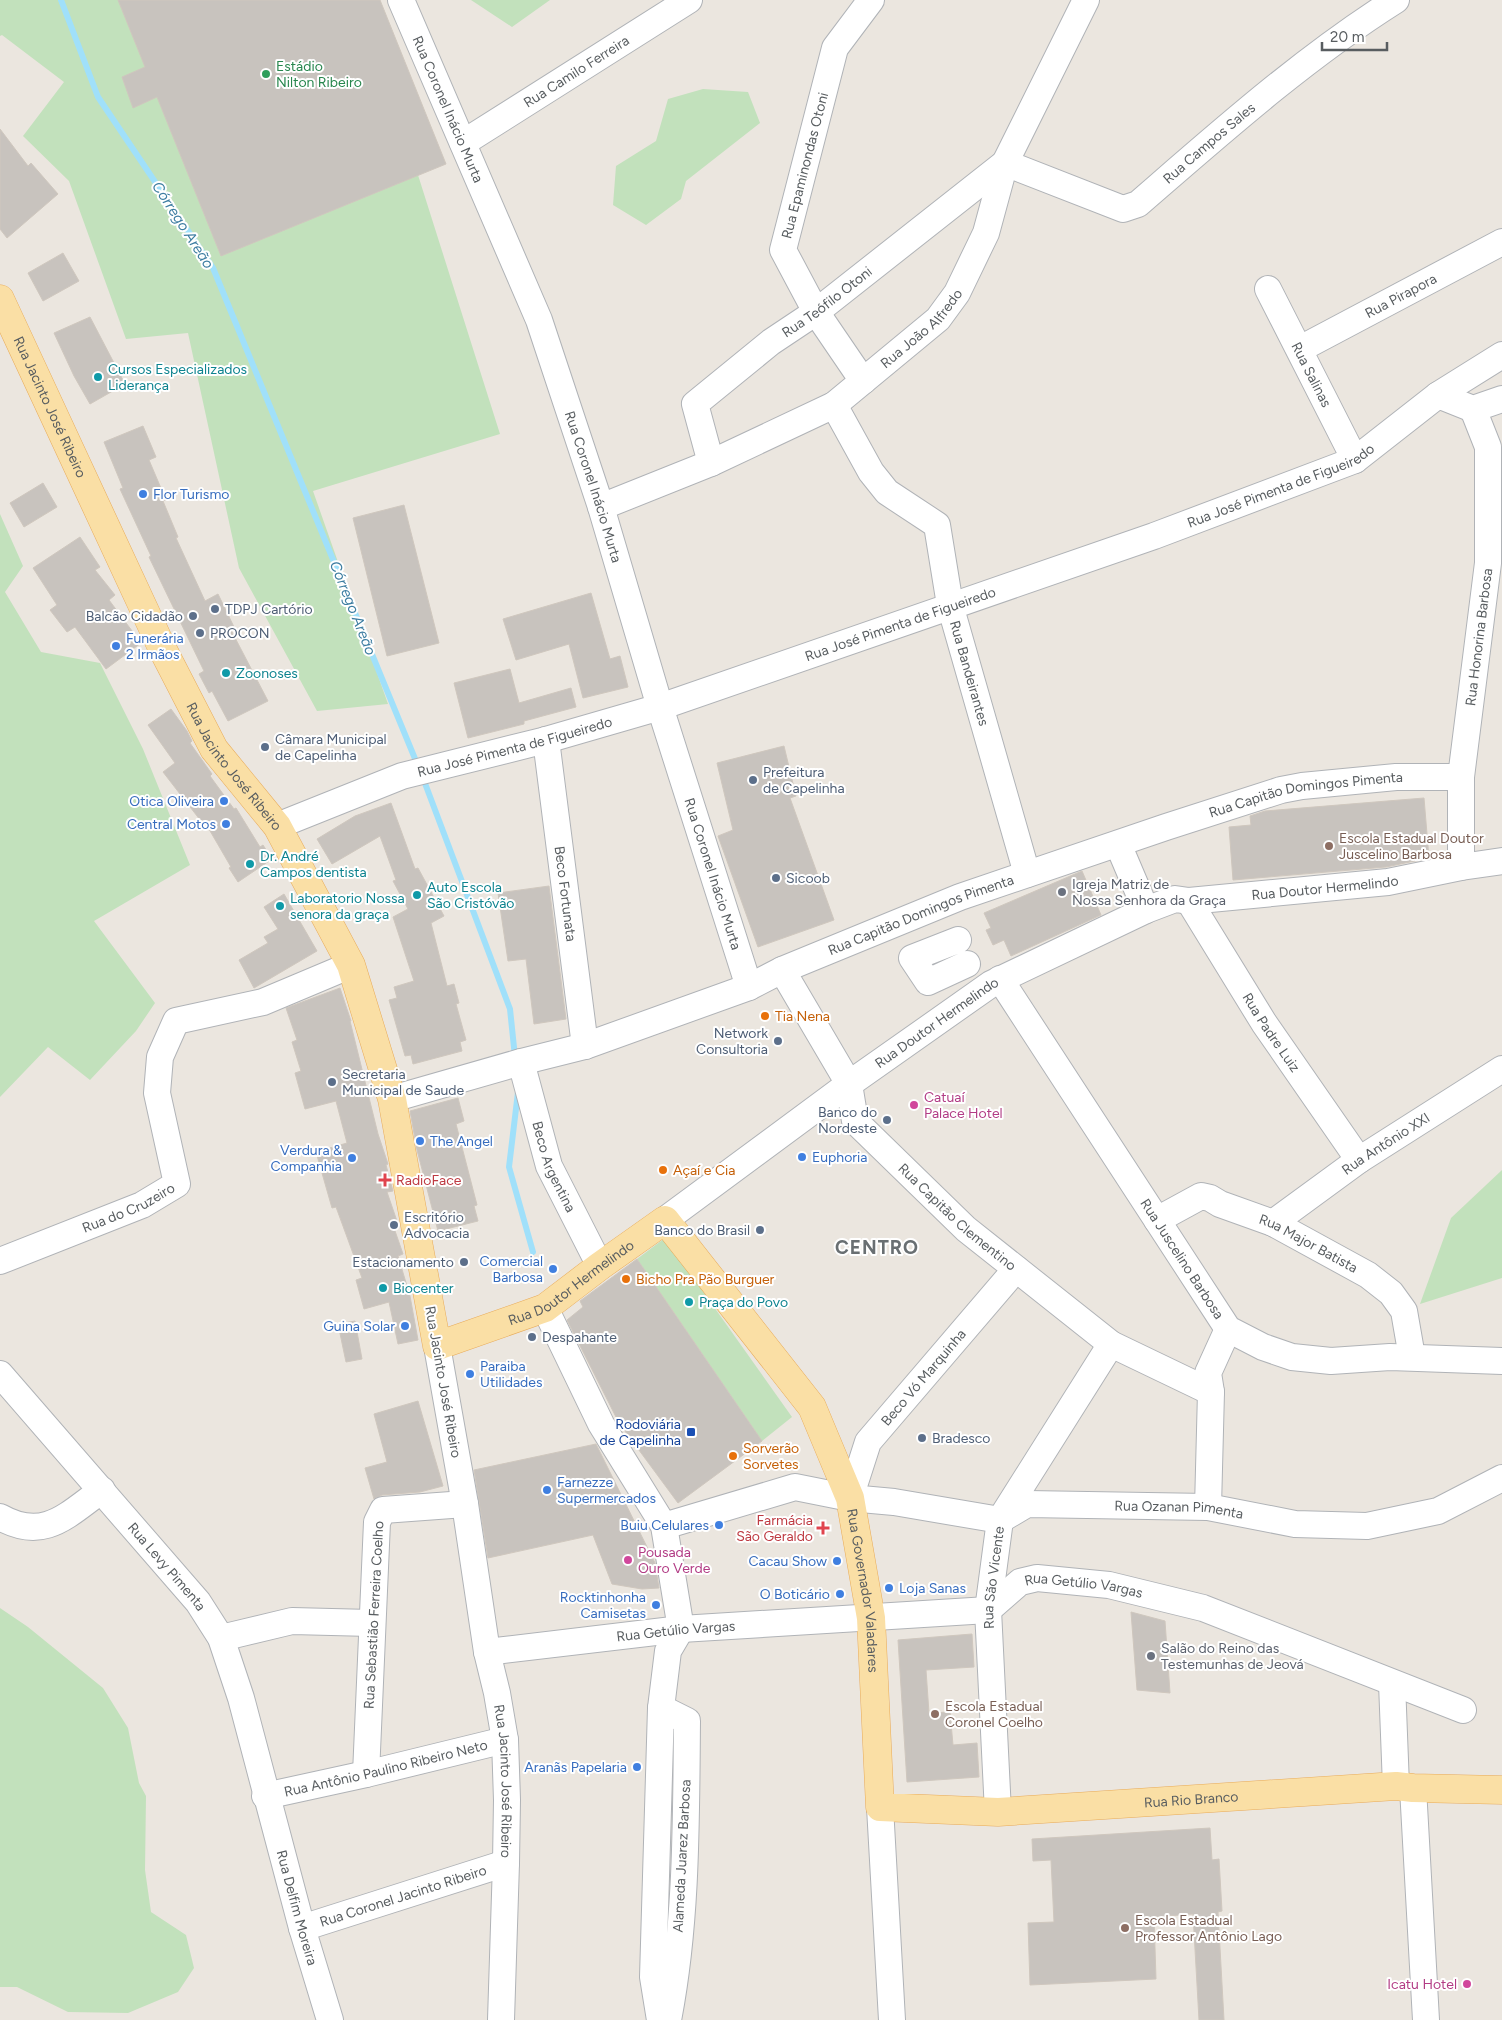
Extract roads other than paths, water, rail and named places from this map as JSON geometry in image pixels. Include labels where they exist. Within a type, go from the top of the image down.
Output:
[{"type":"main road","name":"Rua Jacinto José Ribeiro","points":[[0,299],[163,650],[214,749],[278,826],[351,965],[392,1099],[437,1346]]},
{"type":"main road","name":"Rua Doutor Hermelindo","points":[[437,1346],[545,1308],[665,1220]]},
{"type":"main road","name":"Rua Governador Valadares","points":[[665,1220],[812,1407],[850,1498],[871,1618],[880,1807]]},
{"type":"main road","name":"Rua Rio Branco","points":[[880,1807],[998,1812],[1404,1787],[1502,1790]]},
{"type":"street","name":"Rua Coronel Inácio Murta","points":[[401,0],[539,320],[601,507],[660,707],[749,987]]},
{"type":"street","name":"Rua Camilo Ferreira","points":[[463,143],[689,0]]},
{"type":"street","name":"Rua Epaminondas Otoni","points":[[863,381],[816,312],[783,250],[836,48],[871,0]]},
{"type":"street","name":"Rua João Alfredo","points":[[601,507],[711,463],[834,405],[938,318],[957,293],[986,233],[1005,163],[1086,0]]},
{"type":"street","name":"Rua Campos Sales","points":[[1005,163],[1123,209],[1138,204],[1241,115],[1354,26],[1396,0]]},
{"type":"street","name":"Rua Teófilo Otoni","points":[[711,463],[695,404],[771,342],[816,312],[1005,163]]},
{"type":"street","name":"Rua Pirapora","points":[[1300,349],[1502,242]]},
{"type":"street","name":"Rua Salinas","points":[[1268,290],[1300,349],[1355,460]]},
{"type":"street","name":"Rua José Pimenta de Figueiredo","points":[[278,826],[402,776],[546,740],[660,707],[950,605],[1154,536],[1355,460],[1438,395],[1502,355]]},
{"type":"street","points":[[1438,395],[1473,409],[1502,399]]},
{"type":"street","name":"Rua Bandeirantes","points":[[834,405],[871,472],[887,492],[937,525],[950,605],[1027,874]]},
{"type":"street","name":"Rua Honorina Barbosa","points":[[1461,867],[1461,777],[1495,566],[1488,447],[1473,409]]},
{"type":"street","name":"Beco Fortunata","points":[[546,740],[585,1046]]},
{"type":"street","name":"Rua Capitão Domingos Pimenta","points":[[392,1099],[585,1046],[749,987],[782,970],[960,897],[1272,793],[1295,787],[1396,778],[1461,777]]},
{"type":"street","points":[[1118,844],[1146,910]]},
{"type":"street","name":"Rua Doutor Hermelindo","points":[[665,1220],[849,1084],[996,981],[1146,910],[1175,899],[1189,901],[1388,882],[1461,867],[1502,861]]},
{"type":"street","name":"Rua Juscelino Barbosa","points":[[960,897],[963,952],[986,977],[996,981],[1228,1329],[1263,1346],[1292,1357],[1331,1361],[1412,1357],[1502,1361]]},
{"type":"street","name":"Rua Padre Luiz","points":[[1189,901],[1264,1023],[1359,1160]]},
{"type":"street","name":"Rua do Cruzeiro","points":[[0,1261],[142,1206],[178,1184],[157,1093],[160,1057],[176,1021],[263,1002],[351,965]]},
{"type":"street","name":"Rua Capitão Clementino","points":[[782,970],[849,1084],[855,1121],[966,1229],[1111,1344],[1211,1392]]},
{"type":"street","name":"Beco Argentina","points":[[514,1065],[550,1166],[600,1266]]},
{"type":"street","name":"Rua Antônio XXI","points":[[1272,1223],[1359,1160],[1502,1069]]},
{"type":"street","name":"Rua Major Batista","points":[[1157,1220],[1201,1196],[1272,1223],[1368,1275],[1391,1293],[1404,1311],[1412,1357]]},
{"type":"street","name":"Beco Vó Marquinha","points":[[850,1498],[868,1442],[1016,1268]]},
{"type":"street","points":[[545,1308],[602,1424],[664,1526],[681,1630]]},
{"type":"street","points":[[1208,1507],[1211,1392],[1208,1373],[1228,1329]]},
{"type":"street","name":"Rua São Vicente","points":[[998,1812],[988,1610],[1000,1520],[1111,1344]]},
{"type":"street","name":"Rua Jacinto José Ribeiro","points":[[437,1346],[465,1504],[487,1652],[497,1693],[504,1740],[507,1800],[501,2020]]},
{"type":"street","name":"Rua Levy Pimenta","points":[[0,1374],[198,1602],[221,1638],[240,1698],[265,1796]]},
{"type":"street","name":"Rua Ozanan Pimenta","points":[[1000,1520],[1027,1504],[1208,1507],[1295,1524],[1367,1526],[1438,1511],[1502,1478]]},
{"type":"street","points":[[664,1526],[795,1487],[850,1498],[894,1502],[1000,1520]]},
{"type":"street","points":[[0,1517],[9,1522],[32,1528],[54,1524],[102,1490]]},
{"type":"street","name":"Rua Sebastião Ferreira Coelho","points":[[366,1774],[371,1623],[377,1522],[380,1513],[383,1510],[465,1504]]},
{"type":"street","name":"Rua Getúlio Vargas","points":[[487,1652],[681,1630],[988,1610],[1020,1582],[1036,1578],[1109,1584],[1203,1608],[1463,1710]]},
{"type":"street","points":[[221,1638],[292,1621],[371,1623]]},
{"type":"street","name":"Alameda Juarez Barbosa","points":[[660,2020],[653,1977],[661,1708],[668,1651],[681,1630]]},
{"type":"street","points":[[1392,1682],[1426,2020]]},
{"type":"street","name":"Alameda Juarez Barbosa","points":[[661,1708],[687,1721],[686,1831],[676,1978],[668,2020]]},
{"type":"street","name":"Rua Antônio Paulino Ribeiro Neto","points":[[265,1796],[366,1774],[504,1740]]},
{"type":"street","name":"Rua Delfim Moreira","points":[[265,1796],[330,2020]]},
{"type":"street","name":"Rua Governador Valadares","points":[[880,1807],[892,2020]]},
{"type":"street","points":[[657,1830],[686,1831]]},
{"type":"street","name":"Rua Coronel Jacinto Ribeiro","points":[[302,1928],[506,1863]]},
{"type":"waterway","name":"Córrego Areão","points":[[61,0],[98,97],[213,268],[418,766]]},
{"type":"waterway","name":"Córrego Areão","points":[[423,778],[510,1009],[515,1057]]},
{"type":"waterway","name":"Córrego Areão","points":[[518,1092],[509,1167],[533,1252]]},
{"type":"place","name":"Estádio Nilton Ribeiro","points":[[266,74]]},
{"type":"place","name":"Cursos Especializados Liderança","points":[[98,377]]},
{"type":"place","name":"Flor Turismo","points":[[143,494]]},
{"type":"place","name":"TDPJ Cartório","points":[[215,609]]},
{"type":"place","name":"Balcão Cidadão","points":[[193,616]]},
{"type":"place","name":"PROCON","points":[[200,633]]},
{"type":"place","name":"Funerária 2 Irmãos","points":[[116,646]]},
{"type":"place","name":"Zoonoses","points":[[226,673]]},
{"type":"place","name":"Câmara Municipal de Capelinha","points":[[265,747]]},
{"type":"place","name":"Prefeitura de Capelinha","points":[[753,780]]},
{"type":"place","name":"Otica Oliveira","points":[[224,801]]},
{"type":"place","name":"Central Motos","points":[[226,824]]},
{"type":"place","name":"Escola Estadual Doutor Juscelino Barbosa","points":[[1329,846]]},
{"type":"place","name":"Dr. André Campos dentista","points":[[250,864]]},
{"type":"place","name":"Sicoob","points":[[776,878]]},
{"type":"place","name":"Igreja Matriz de Nossa Senhora da Graça","points":[[1062,892]]},
{"type":"place","name":"Auto Escola São Cristóvão","points":[[417,895]]},
{"type":"place","name":"Laboratorio Nossa senora da graça","points":[[280,906]]},
{"type":"place","name":"Tia Nena","points":[[765,1016]]},
{"type":"place","name":"Network Consultoria","points":[[778,1041]]},
{"type":"place","name":"Secretaria Municipal de Saude","points":[[332,1082]]},
{"type":"place","name":"Catuaí Palace Hotel","points":[[914,1105]]},
{"type":"place","name":"Banco do Nordeste","points":[[887,1120]]},
{"type":"place","name":"The Angel","points":[[420,1141]]},
{"type":"place","name":"Euphoria","points":[[802,1157]]},
{"type":"place","name":"Verdura & Companhia","points":[[352,1158]]},
{"type":"place","name":"Açaí e Cia","points":[[663,1170]]},
{"type":"place","name":"RadioFace","points":[[385,1180]]},
{"type":"place","name":"Escritório Advocacia","points":[[394,1225]]},
{"type":"place","name":"Banco do Brasil","points":[[760,1230]]},
{"type":"place","name":"Estacionamento","points":[[464,1262]]},
{"type":"place","name":"Comercial Barbosa","points":[[553,1269]]},
{"type":"place","name":"Bicho Pra Pão Burguer","points":[[626,1279]]},
{"type":"place","name":"Biocenter","points":[[383,1288]]},
{"type":"place","name":"Praça do Povo","points":[[689,1302]]},
{"type":"place","name":"Guina Solar","points":[[405,1326]]},
{"type":"place","name":"Despahante","points":[[532,1337]]},
{"type":"place","name":"Paraiba Utilidades","points":[[470,1374]]},
{"type":"place","name":"Rodoviária de Capelinha","points":[[691,1432]]},
{"type":"place","name":"Bradesco","points":[[922,1438]]},
{"type":"place","name":"Sorverão Sorvetes","points":[[733,1456]]},
{"type":"place","name":"Farnezze Supermercados","points":[[547,1490]]},
{"type":"place","name":"Buiu Celulares","points":[[719,1525]]},
{"type":"place","name":"Farmácia São Geraldo","points":[[823,1528]]},
{"type":"place","name":"Pousada Ouro Verde","points":[[628,1560]]},
{"type":"place","name":"Cacau Show","points":[[837,1561]]},
{"type":"place","name":"Loja Sanas","points":[[889,1588]]},
{"type":"place","name":"O Boticário","points":[[840,1594]]},
{"type":"place","name":"Rocktinhonha Camisetas","points":[[656,1605]]},
{"type":"place","name":"Salão do Reino das Testemunhas de Jeová","points":[[1151,1656]]},
{"type":"place","name":"Escola Estadual Coronel Coelho","points":[[935,1714]]},
{"type":"place","name":"Aranãs Papelaria","points":[[637,1767]]},
{"type":"place","name":"Escola Estadual Professor Antônio Lago","points":[[1125,1928]]},
{"type":"place","name":"Icatu Hotel","points":[[1467,1984]]},
{"type":"district","name":"CENTRO","points":[[877,1247]]}]
